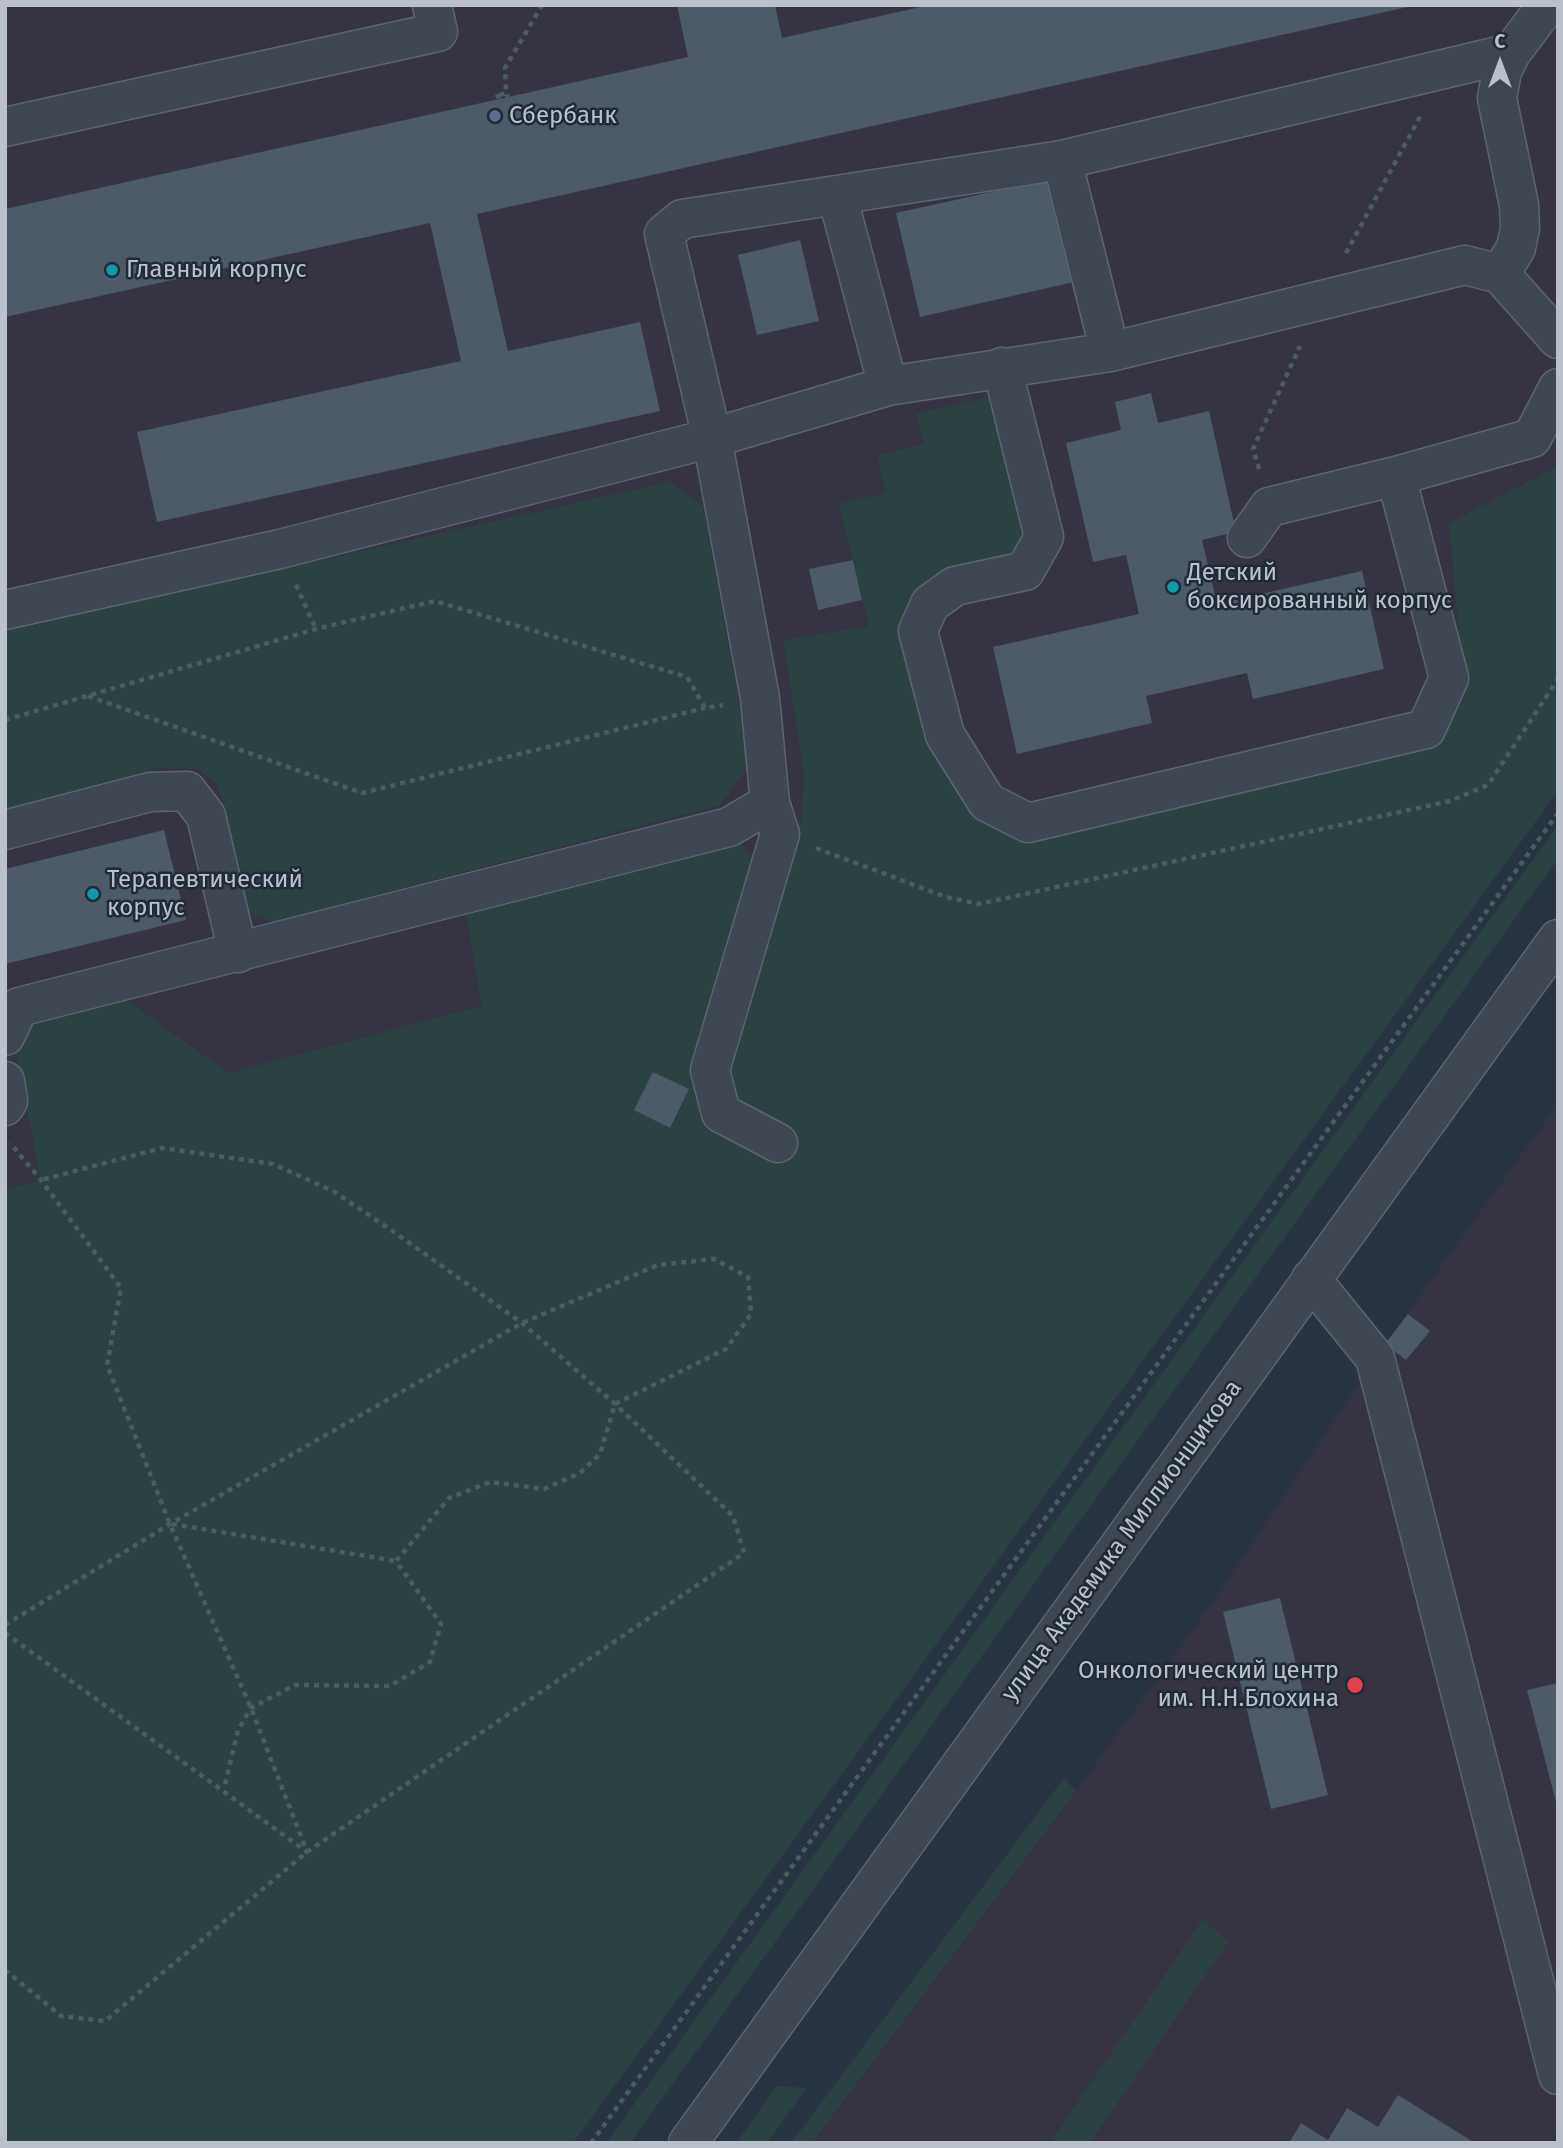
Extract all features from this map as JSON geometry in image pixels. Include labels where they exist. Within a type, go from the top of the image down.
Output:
[{"type":"street","points":[[5,127],[438,32],[432,5]]},
{"type":"street","points":[[1500,274],[1516,248],[1520,228],[1519,205],[1497,98],[1502,71],[1511,53],[1546,5]]},
{"type":"street","points":[[778,1143],[721,1113],[710,1070],[775,819],[760,698],[712,438],[664,234],[682,219],[1062,160],[1511,53]]},
{"type":"street","points":[[1062,160],[1110,352]]},
{"type":"street","points":[[837,195],[888,386]]},
{"type":"street","points":[[5,610],[280,549],[712,438],[888,386],[1110,352],[1465,265],[1500,274],[1558,339]]},
{"type":"street","points":[[1002,367],[1044,537],[1025,570],[955,586],[930,604],[918,631],[945,736],[987,803],[1028,823],[1426,729],[1449,678],[1396,477]]},
{"type":"street","points":[[1247,538],[1269,508],[1396,477],[1532,439],[1558,388]]},
{"type":"street","points":[[5,830],[150,792],[187,791],[206,816],[238,953]]},
{"type":"street","points":[[5,1036],[19,1007],[729,827],[775,819]]},
{"type":"street","name":"улица Академика Миллионщикова","points":[[688,2143],[1558,939]]},
{"type":"street","points":[[5,1081],[8,1101],[5,1106]]},
{"type":"street","points":[[1311,1279],[1376,1358],[1558,2075]]},
{"type":"path","points":[[519,148],[507,92],[505,68],[542,5]]},
{"type":"path","points":[[332,188],[673,114]]},
{"type":"path","points":[[280,549],[316,629]]},
{"type":"path","points":[[5,720],[316,629],[435,601],[687,677],[705,708]]},
{"type":"path","points":[[775,819],[946,897],[978,904],[1450,801],[1488,785],[1558,679]]},
{"type":"path","points":[[87,696],[362,793],[705,708],[760,698]]},
{"type":"path","points":[[591,2143],[1558,813]]},
{"type":"path","points":[[5,1137],[41,1180],[121,1288],[107,1365],[170,1524],[251,1708],[307,1852]]},
{"type":"path","points":[[5,1969],[61,2016],[105,2021],[307,1852],[744,1553],[733,1516],[615,1404],[522,1323],[394,1231],[333,1191],[273,1164],[162,1148],[41,1180]]},
{"type":"path","points":[[5,1625],[170,1524],[522,1323],[658,1265],[714,1259],[748,1277],[751,1314],[726,1349],[615,1404],[600,1454],[580,1473],[544,1489],[490,1482],[449,1498],[396,1561]]},
{"type":"path","points":[[170,1524],[396,1561],[441,1624],[430,1662],[390,1686],[295,1685],[251,1708],[238,1730],[224,1789]]},
{"type":"path","points":[[5,1633],[224,1789],[307,1852]]},
{"type":"shaded area","points":[[5,5],[1558,5],[1558,791],[573,2143],[5,2095]]},
{"type":"shaded area","name":"Онкологический центр им. Н.Н.Блохина","points":[[1558,1104],[1558,2143],[812,2143],[1076,1791],[1218,1595],[1385,1344]]},
{"type":"green space","points":[[989,397],[1028,537],[1017,560],[920,596],[937,739],[990,825],[1037,836],[1431,744],[1465,699],[1449,523],[1558,466],[1558,791],[573,2143],[5,2143],[5,1189],[41,1180],[15,1049],[25,1022],[123,998],[229,1073],[482,1006],[465,908],[737,837],[755,861],[729,1069],[802,819],[804,773],[783,640],[869,626],[838,504],[885,493],[878,455],[924,444],[916,414]]},
{"type":"green space","points":[[669,482],[703,506],[750,764],[720,805],[273,922],[250,913],[218,785],[198,769],[164,767],[5,811],[5,631]]},
{"type":"green space","points":[[1558,825],[1558,859],[630,2143],[606,2143]]},
{"type":"green space","points":[[1064,1778],[1076,1791],[812,2143],[791,2143]]},
{"type":"green space","points":[[1202,1920],[1229,1941],[1090,2143],[1050,2143]]},
{"type":"green space","points":[[777,2086],[807,2088],[767,2143],[736,2143]]},
{"type":"building","name":"Главный корпус","points":[[677,5],[775,5],[782,38],[929,5],[1412,6],[477,214],[508,351],[640,322],[660,411],[157,522],[137,432],[461,361],[430,223],[5,317],[5,209],[688,57]]},
{"type":"building","points":[[1050,179],[1074,282],[920,317],[896,213]]},
{"type":"building","points":[[800,240],[819,321],[757,335],[738,255]]},
{"type":"building","name":"Детский боксированный корпус","points":[[1151,393],[1158,423],[1209,411],[1236,532],[1202,540],[1217,604],[1362,571],[1384,669],[1253,699],[1247,673],[1146,696],[1152,723],[1017,754],[993,647],[1139,614],[1126,555],[1093,562],[1066,443],[1121,430],[1115,402]]},
{"type":"building","points":[[853,560],[862,600],[818,610],[809,569]]},
{"type":"building","name":"Терапевтический корпус","points":[[164,830],[186,920],[5,964],[5,869]]},
{"type":"building","points":[[653,1072],[689,1089],[670,1128],[634,1110]]},
{"type":"building","points":[[1408,1314],[1430,1331],[1406,1360],[1385,1344]]},
{"type":"building","points":[[1280,1598],[1328,1795],[1271,1809],[1223,1612]]},
{"type":"building","points":[[1558,1683],[1558,1806],[1557,1806],[1527,1690]]},
{"type":"building","points":[[1398,2095],[1475,2143],[1289,2143],[1301,2123],[1328,2140],[1347,2108],[1378,2127]]},
{"type":"place","name":"Сбербанк","points":[[495,116]]},
{"type":"place","name":"Главный корпус","points":[[112,270]]},
{"type":"place","name":"Детский боксированный корпус","points":[[1173,587]]},
{"type":"place","name":"Терапевтический корпус","points":[[93,894]]},
{"type":"place","name":"Онкологический центр им. Н.Н.Блохина","points":[[1355,1685]]}]
